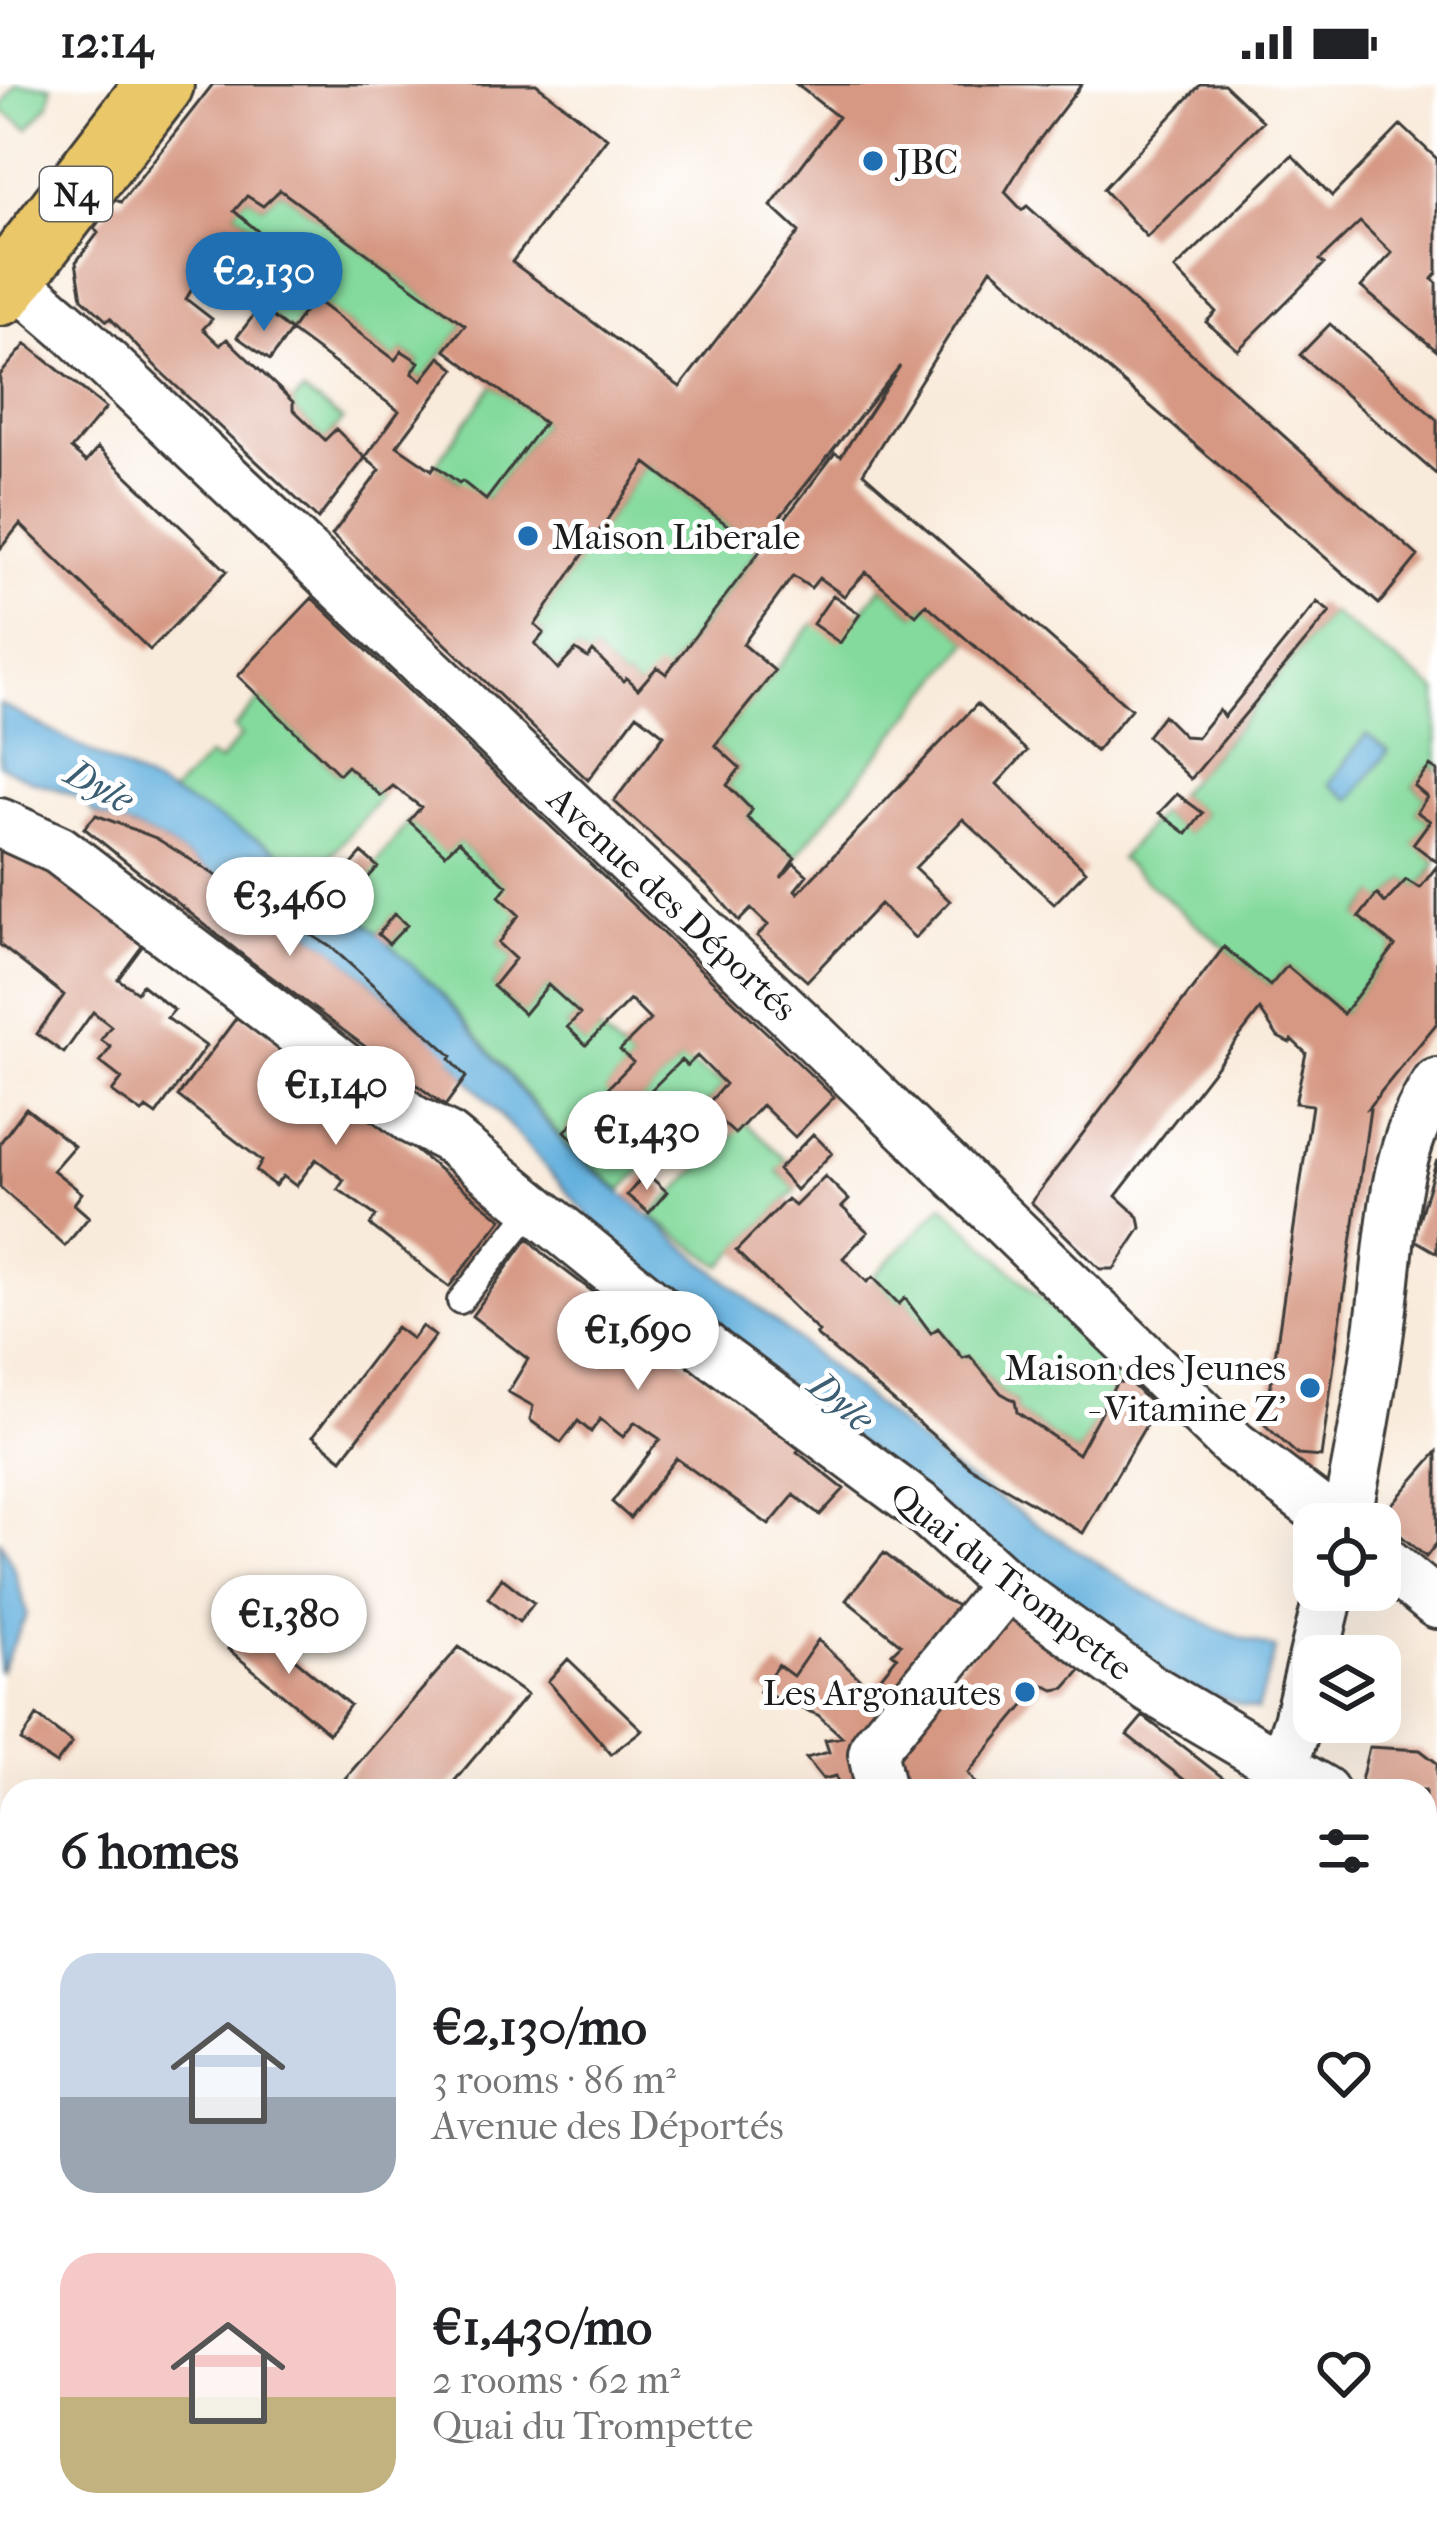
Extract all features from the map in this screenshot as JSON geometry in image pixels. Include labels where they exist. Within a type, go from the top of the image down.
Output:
[{"type":"main road","name":"N4","points":[[4,282],[149,88]]},
{"type":"street","name":"Avenue des Déportés","points":[[4,282],[75,333],[813,1036],[1234,1445],[1313,1503]]},
{"type":"street","name":"Quai du Trompette","points":[[0,823],[59,850],[413,1120],[449,1138],[713,1354],[922,1508],[1007,1585],[1149,1688],[1296,1768]]},
{"type":"street","points":[[1347,1503],[1366,1423],[1406,1146],[1437,1083]]},
{"type":"street","points":[[1401,1574],[1437,1604]]},
{"type":"street","points":[[878,1779],[875,1747],[1007,1585]]},
{"type":"lane","points":[[460,1301],[535,1206]]},
{"type":"green space","points":[[16,84],[52,86],[49,104],[28,128],[0,109]]},
{"type":"green space","points":[[280,190],[465,325],[422,380],[412,373],[419,362],[403,351],[395,360],[313,298],[291,331],[202,264],[227,233],[255,254],[267,238],[234,211],[247,196],[263,206]]},
{"type":"green space","points":[[493,385],[544,423],[486,500],[435,465]]},
{"type":"green space","points":[[303,392],[343,420],[325,440],[293,409]]},
{"type":"green space","points":[[646,463],[758,550],[666,674],[638,689],[594,652],[588,658],[576,650],[558,669],[535,644],[544,633],[535,625]]},
{"type":"green space","points":[[882,586],[915,615],[926,604],[970,641],[795,858],[747,818],[752,809],[727,785],[740,768],[715,745],[813,624],[860,614]]},
{"type":"green space","points":[[1330,612],[1437,691],[1437,771],[1430,766],[1414,786],[1427,797],[1417,812],[1430,821],[1414,844],[1437,862],[1420,888],[1406,880],[1385,903],[1376,895],[1359,916],[1395,946],[1343,1014],[1287,966],[1270,986],[1120,859],[1159,813],[1187,833],[1203,813],[1177,794]]},
{"type":"green space","points":[[261,698],[338,774],[347,766],[381,796],[315,875],[267,844],[170,795],[209,756],[219,762],[241,736],[234,728]]},
{"type":"green space","points":[[409,821],[445,853],[459,841],[507,886],[519,915],[498,943],[515,959],[493,986],[524,1013],[548,985],[580,1014],[567,1027],[585,1044],[599,1031],[633,1062],[606,1091],[627,1113],[681,1060],[725,1084],[622,1190],[567,1144],[441,993],[389,944],[406,925],[394,915],[378,934],[346,903]]},
{"type":"green space","points":[[745,1122],[787,1161],[778,1171],[796,1190],[722,1266],[651,1216]]},
{"type":"green space","points":[[943,1205],[1130,1383],[1117,1382],[1078,1454],[1017,1412],[1015,1401],[1001,1393],[970,1356],[963,1358],[938,1328],[931,1333],[906,1299],[899,1304],[873,1277]]},
{"type":"water","name":"Dyle","points":[[0,704],[267,844],[321,879],[441,993],[566,1147],[953,1470],[1139,1590],[1222,1631],[1276,1649],[1257,1710],[1177,1684],[719,1333],[594,1222],[450,1059],[332,948],[155,837],[93,813],[85,802],[66,792],[0,765]]},
{"type":"water","points":[[1366,734],[1389,751],[1351,800],[1329,784]]},
{"type":"water","points":[[0,1539],[27,1614],[0,1673]]},
{"type":"building","points":[[213,84],[536,84],[607,138],[512,262],[680,387],[799,232],[771,206],[838,117],[796,84],[1082,84],[1005,192],[1022,210],[1027,206],[1418,556],[1379,604],[991,268],[863,473],[1131,709],[1096,751],[926,604],[916,615],[866,572],[844,596],[819,578],[811,588],[793,576],[743,644],[775,671],[715,745],[740,768],[727,785],[752,810],[747,818],[795,858],[781,878],[794,863],[807,875],[795,890],[798,893],[977,704],[1027,751],[997,784],[1086,871],[1054,904],[963,819],[915,868],[950,901],[915,938],[880,904],[807,981],[757,936],[768,925],[751,909],[739,921],[710,888],[614,801],[664,735],[637,714],[588,780],[332,535],[380,470],[365,458],[318,519],[110,318],[107,321],[82,298],[76,262],[115,200],[121,202]],"holes":[[[280,190],[465,325],[445,350],[544,423],[486,500],[462,481],[435,465],[432,470],[397,446],[455,369],[440,357],[422,380],[412,373],[419,362],[402,351],[395,360],[313,298],[291,331],[399,411],[365,458],[336,429],[325,440],[227,339],[220,345],[203,329],[212,319],[186,299],[205,268],[202,264],[227,233],[255,255],[267,239],[234,211],[247,196],[263,206]],[[900,366],[841,456],[835,453],[666,674],[657,667],[638,689],[593,651],[588,658],[576,650],[558,669],[535,644],[544,633],[535,625],[646,463],[756,547]]]},
{"type":"building","points":[[1201,84],[1224,84],[1263,121],[1147,237],[1103,189]]},
{"type":"building","points":[[1401,125],[1437,159],[1437,273],[1432,279],[1437,283],[1437,351],[1361,287],[1392,253],[1360,222],[1238,350],[1206,322],[1216,312],[1175,269],[1292,155],[1332,196]]},
{"type":"building","points":[[260,307],[291,331],[270,360],[237,337]]},
{"type":"building","points":[[1330,324],[1437,420],[1437,475],[1300,355]]},
{"type":"building","points":[[26,344],[106,408],[71,449],[86,462],[98,448],[227,571],[150,650],[20,524],[0,549],[0,375]]},
{"type":"building","points":[[833,595],[860,614],[840,643],[813,624]]},
{"type":"building","points":[[312,598],[834,1097],[795,1137],[762,1105],[735,1134],[705,1107],[725,1084],[697,1056],[687,1066],[681,1060],[628,1113],[605,1091],[633,1062],[620,1050],[650,1020],[630,1000],[586,1045],[567,1027],[580,1014],[548,985],[524,1014],[493,986],[515,959],[498,943],[519,915],[499,896],[507,886],[459,841],[445,854],[409,821],[421,807],[393,786],[381,796],[347,766],[339,774],[238,676]]},
{"type":"building","points":[[1317,602],[1330,612],[1191,779],[1147,736],[1163,715],[1184,736],[1197,737],[1219,710],[1224,717]]},
{"type":"building","points":[[1430,766],[1437,771],[1437,862],[1413,844],[1430,821],[1417,812],[1427,797],[1414,786]]},
{"type":"building","points":[[1177,794],[1203,813],[1187,834],[1159,813]]},
{"type":"building","points":[[96,815],[156,838],[332,948],[452,1056],[466,1077],[445,1106],[250,961],[84,828]]},
{"type":"building","points":[[0,844],[43,862],[146,941],[118,979],[137,992],[142,985],[174,1010],[167,1018],[206,1046],[156,1115],[146,1108],[142,1113],[112,1092],[122,1079],[100,1062],[111,1047],[101,1040],[111,1026],[93,1012],[64,1053],[37,1034],[64,995],[0,945]]},
{"type":"building","points":[[362,853],[378,867],[354,893],[339,879]]},
{"type":"building","points":[[1437,866],[1437,1023],[1367,1109],[1321,1457],[1298,1455],[1265,1425],[1312,1105],[1295,1103],[1306,1053],[1292,1040],[1278,1037],[1260,1010],[1116,1196],[1139,1217],[1141,1228],[1114,1269],[1100,1269],[1031,1202],[1224,947],[1270,986],[1287,966],[1343,1014],[1395,946],[1359,917],[1377,894],[1385,903],[1406,880],[1420,888]]},
{"type":"building","points":[[394,914],[407,925],[389,944],[378,934]]},
{"type":"building","points":[[240,1013],[502,1219],[449,1287],[370,1225],[376,1216],[338,1189],[344,1180],[316,1159],[296,1186],[283,1176],[275,1186],[256,1171],[262,1161],[178,1096]]},
{"type":"building","points":[[26,1108],[74,1146],[53,1170],[82,1193],[74,1204],[89,1217],[65,1246],[0,1187],[0,1143]]},
{"type":"building","points":[[582,1115],[604,1138],[587,1154],[565,1131]]},
{"type":"building","points":[[813,1134],[832,1153],[796,1190],[778,1170]]},
{"type":"building","points":[[1437,1160],[1437,1253],[1413,1239]]},
{"type":"building","points":[[646,1173],[667,1192],[649,1213],[627,1195]]},
{"type":"building","points":[[825,1176],[849,1200],[842,1207],[868,1232],[843,1258],[867,1282],[873,1277],[899,1304],[905,1298],[931,1333],[938,1328],[963,1358],[970,1356],[1001,1393],[1015,1401],[1017,1412],[1078,1454],[1117,1382],[1130,1383],[1156,1408],[1083,1533],[970,1467],[816,1335],[819,1332],[736,1251],[787,1199],[795,1206]]},
{"type":"building","points":[[528,1238],[844,1489],[820,1515],[794,1495],[769,1525],[676,1458],[630,1518],[612,1502],[660,1439],[635,1422],[623,1437],[600,1419],[591,1432],[578,1421],[561,1443],[530,1420],[533,1406],[508,1392],[528,1359],[472,1316]]},
{"type":"building","points":[[422,1326],[435,1336],[342,1459],[313,1436],[396,1327],[412,1339]]},
{"type":"building","points":[[1437,1452],[1437,1543],[1426,1557],[1401,1536],[1401,1503],[1393,1503]]},
{"type":"building","points":[[884,1553],[956,1605],[961,1615],[872,1779],[823,1779],[806,1758],[829,1752],[825,1740],[842,1737],[818,1715],[759,1691],[778,1665],[793,1676],[818,1640],[871,1689],[897,1657],[892,1653],[901,1644],[846,1600]]},
{"type":"building","points":[[502,1578],[534,1603],[519,1622],[488,1598]]},
{"type":"building","points":[[1006,1610],[1082,1669],[1065,1688],[1054,1690],[1042,1684],[968,1773],[972,1779],[891,1779],[886,1754]]},
{"type":"building","points":[[250,1622],[350,1705],[329,1733],[228,1649]]},
{"type":"building","points":[[459,1647],[527,1695],[456,1779],[344,1779]]},
{"type":"building","points":[[568,1659],[642,1730],[611,1754],[548,1681]]},
{"type":"building","points":[[37,1716],[72,1743],[56,1764],[21,1741]]},
{"type":"building","points":[[1143,1716],[1225,1779],[1183,1779],[1127,1735]]},
{"type":"building","points":[[1369,1747],[1420,1750],[1437,1763],[1437,1779],[1361,1779]]},
{"type":"place","name":"JBC","points":[[873,161]]},
{"type":"place","name":"Maison Liberale","points":[[528,536]]},
{"type":"place","name":"Maison des Jeunes - Vitamine Z'","points":[[1310,1388]]},
{"type":"place","name":"Les Argonautes","points":[[1025,1692]]}]
